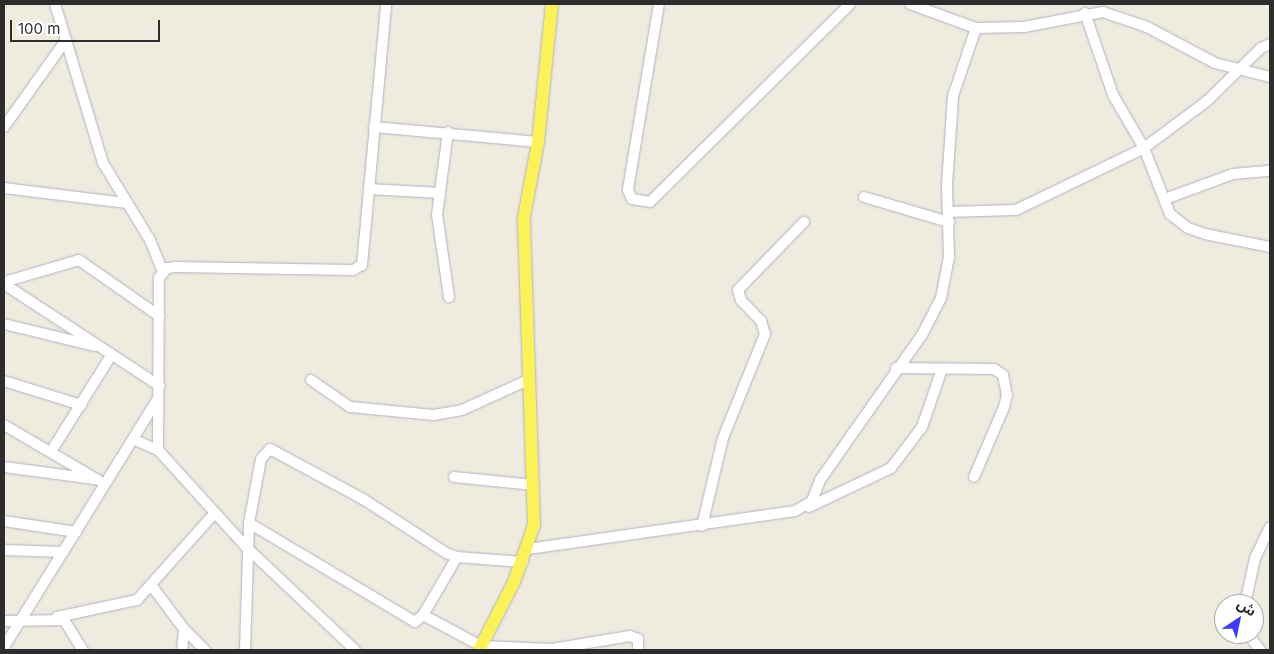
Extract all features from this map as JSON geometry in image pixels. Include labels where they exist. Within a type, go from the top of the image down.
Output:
[{"type":"main road","points":[[480,648],[528,549],[534,525],[524,217],[538,142],[552,4]]},
{"type":"street","points":[[55,4],[103,163],[150,240],[163,272],[159,316],[160,386],[158,450]]},
{"type":"street","points":[[163,272],[175,267],[359,269],[366,254],[369,189],[386,4]]},
{"type":"street","points":[[659,4],[628,190],[632,198],[650,202],[850,4]]},
{"type":"street","points":[[910,4],[976,28],[1024,27],[1106,8],[1190,53],[1239,70],[1270,77]]},
{"type":"street","points":[[1085,13],[1113,95],[1144,148],[1170,214],[1188,228],[1270,247]]},
{"type":"street","points":[[805,508],[848,437],[896,368],[922,335],[938,304],[949,257],[948,150],[953,96],[976,28]]},
{"type":"street","points":[[4,127],[66,40]]},
{"type":"street","points":[[864,198],[948,217],[1016,210],[1144,148],[1207,101],[1239,70],[1270,44]]},
{"type":"street","points":[[374,127],[448,132],[538,142]]},
{"type":"street","points":[[448,132],[440,193],[438,236],[449,297]]},
{"type":"street","points":[[1165,198],[1233,174],[1270,171]]},
{"type":"street","points":[[4,188],[127,203]]},
{"type":"street","points":[[369,189],[440,193]]},
{"type":"street","points":[[702,526],[723,438],[765,334],[761,321],[741,300],[738,290],[804,222]]},
{"type":"street","points":[[4,283],[79,260],[159,316]]},
{"type":"street","points":[[4,283],[160,386]]},
{"type":"street","points":[[4,324],[102,348]]},
{"type":"street","points":[[52,450],[112,354]]},
{"type":"street","points":[[896,368],[994,369],[1006,383],[1004,407],[974,477]]},
{"type":"street","points":[[528,549],[702,526],[805,508],[891,468],[922,427],[942,369]]},
{"type":"street","points":[[311,380],[350,407],[434,415],[462,410],[528,380]]},
{"type":"street","points":[[4,382],[81,405]]},
{"type":"street","points":[[4,647],[76,532],[102,482],[133,439],[159,398]]},
{"type":"street","points":[[4,426],[52,450],[102,482]]},
{"type":"street","points":[[133,439],[158,450],[214,514],[247,548],[355,650]]},
{"type":"street","points":[[245,650],[249,522],[261,460],[270,449],[457,557],[522,562]]},
{"type":"street","points":[[4,466],[102,482]]},
{"type":"street","points":[[454,477],[534,485]]},
{"type":"street","points":[[4,621],[20,623],[132,603],[151,585],[214,514]]},
{"type":"street","points":[[4,521],[76,532]]},
{"type":"street","points":[[249,522],[415,622],[422,615],[457,557]]},
{"type":"street","points":[[1247,594],[1255,558],[1270,527]]},
{"type":"street","points":[[4,550],[63,552]]},
{"type":"street","points":[[151,585],[184,629],[205,650]]},
{"type":"street","points":[[422,615],[480,648],[552,649],[630,636],[638,639],[638,650]]},
{"type":"street","points":[[57,617],[70,626],[83,650]]},
{"type":"street","points":[[182,650],[184,629]]}]
